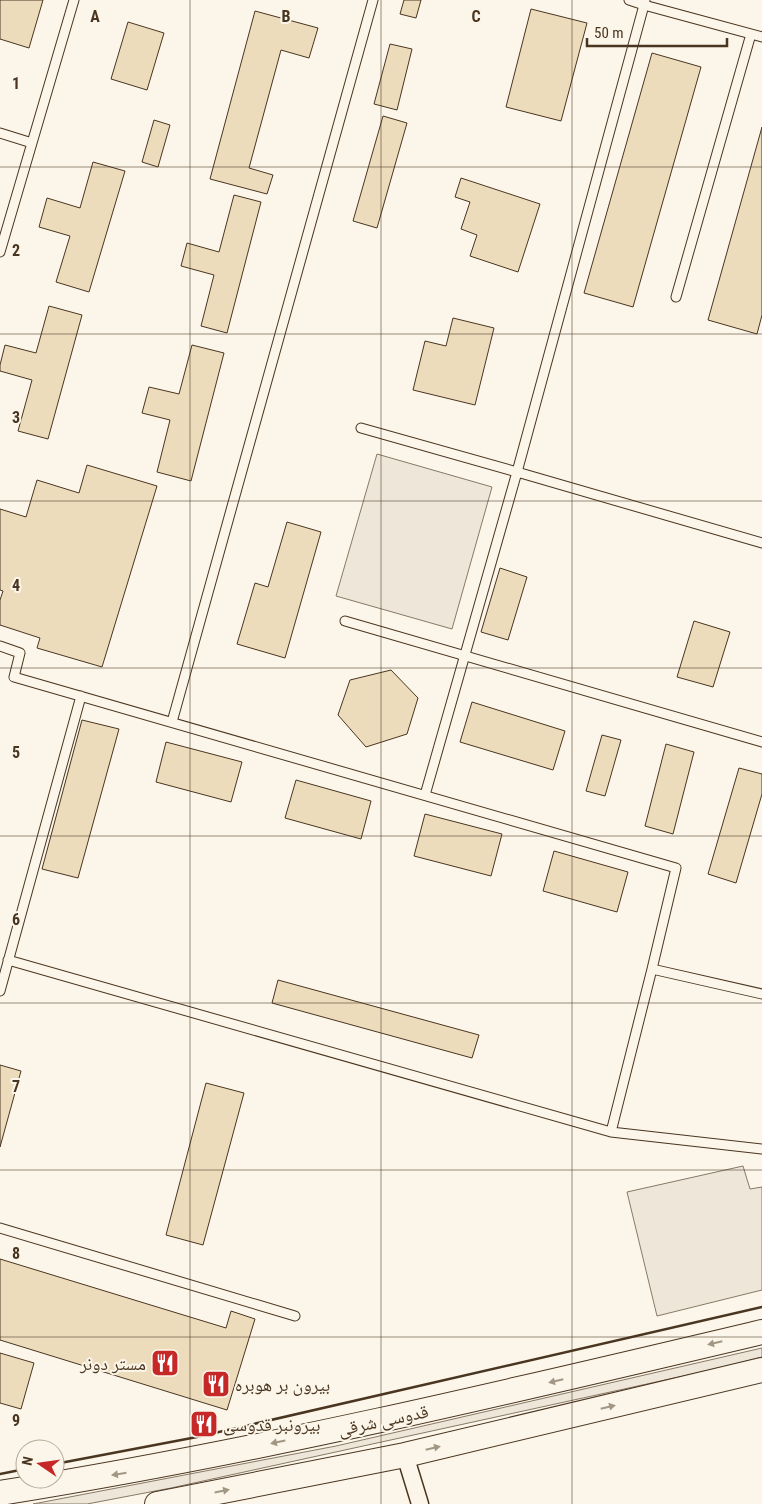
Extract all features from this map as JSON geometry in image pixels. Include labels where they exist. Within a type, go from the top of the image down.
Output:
[{"type":"main road","name":"قدوسی شرقی","points":[[0,1493],[136,1472],[412,1415],[762,1332]]},
{"type":"main road","points":[[157,1504],[404,1455],[762,1370]]},
{"type":"street","points":[[404,1455],[420,1504]]},
{"type":"lane","points":[[0,252],[74,0]]},
{"type":"lane","points":[[172,722],[373,0]]},
{"type":"lane","points":[[629,0],[645,2],[762,37]]},
{"type":"lane","points":[[425,795],[517,472],[645,2]]},
{"type":"lane","points":[[676,296],[751,34]]},
{"type":"lane","points":[[0,133],[32,143]]},
{"type":"lane","points":[[362,428],[762,542]]},
{"type":"lane","points":[[345,621],[762,742]]},
{"type":"lane","points":[[0,646],[20,653],[14,677],[676,868],[611,1132]]},
{"type":"lane","points":[[0,991],[81,696]]},
{"type":"lane","points":[[8,960],[611,1132],[762,1149]]},
{"type":"lane","points":[[652,969],[762,994]]},
{"type":"lane","points":[[0,1228],[295,1316]]},
{"type":"shaded area","points":[[377,454],[492,487],[452,629],[336,596]]},
{"type":"shaded area","points":[[743,1166],[750,1189],[762,1187],[762,1290],[657,1316],[627,1192]]},
{"type":"shaded area","points":[[762,1348],[762,1357],[711,1370],[171,1488],[87,1504],[33,1504],[336,1446]]},
{"type":"building","points":[[0,0],[43,0],[29,48],[0,39]]},
{"type":"building","points":[[404,0],[421,0],[416,18],[400,14]]},
{"type":"building","points":[[531,9],[587,23],[561,121],[506,107]]},
{"type":"building","points":[[255,11],[318,28],[309,58],[281,50],[249,168],[273,175],[267,194],[210,179]]},
{"type":"building","points":[[128,22],[164,33],[147,90],[111,79]]},
{"type":"building","points":[[390,44],[412,49],[397,110],[374,104]]},
{"type":"building","points":[[652,53],[701,67],[633,307],[584,293]]},
{"type":"building","points":[[383,116],[407,123],[377,228],[353,221]]},
{"type":"building","points":[[154,120],[170,125],[158,167],[142,162]]},
{"type":"building","points":[[762,127],[762,315],[757,334],[708,320]]},
{"type":"building","points":[[93,162],[125,171],[89,292],[56,282],[70,236],[39,227],[47,198],[80,208]]},
{"type":"building","points":[[461,178],[540,204],[518,272],[470,256],[477,235],[461,229],[470,202],[455,197]]},
{"type":"building","points":[[234,195],[261,202],[227,333],[201,326],[214,275],[181,266],[187,243],[219,252]]},
{"type":"building","points":[[49,306],[82,315],[48,439],[18,431],[32,380],[0,371],[0,365],[5,345],[36,353]]},
{"type":"building","points":[[453,318],[494,328],[475,405],[413,390],[425,341],[446,346]]},
{"type":"building","points":[[192,345],[224,353],[191,481],[157,472],[170,420],[142,413],[149,387],[179,394]]},
{"type":"building","points":[[87,465],[157,486],[102,667],[37,648],[40,638],[0,625],[0,600],[3,591],[0,590],[0,509],[26,517],[37,480],[79,493]]},
{"type":"building","points":[[287,522],[321,532],[285,658],[237,644],[255,583],[268,587]]},
{"type":"building","points":[[500,568],[527,577],[508,640],[481,632]]},
{"type":"building","points":[[694,621],[730,632],[713,687],[677,677]]},
{"type":"building","points":[[391,670],[418,698],[407,734],[366,747],[338,715],[350,680]]},
{"type":"building","points":[[472,702],[565,731],[553,770],[460,742]]},
{"type":"building","points":[[82,720],[119,729],[78,878],[42,869]]},
{"type":"building","points":[[602,735],[621,740],[605,796],[586,791]]},
{"type":"building","points":[[166,742],[242,762],[231,802],[156,782]]},
{"type":"building","points":[[666,744],[694,752],[673,834],[645,826]]},
{"type":"building","points":[[739,768],[762,774],[762,794],[736,883],[708,874]]},
{"type":"building","points":[[296,780],[371,801],[361,839],[285,818]]},
{"type":"building","points":[[425,814],[502,834],[491,876],[414,856]]},
{"type":"building","points":[[554,851],[628,872],[617,912],[543,891]]},
{"type":"building","points":[[278,980],[479,1035],[472,1058],[272,1003]]},
{"type":"building","points":[[0,1065],[21,1071],[0,1147]]},
{"type":"building","points":[[206,1083],[244,1093],[203,1245],[166,1235]]},
{"type":"building","points":[[0,1259],[226,1328],[231,1311],[255,1319],[227,1410],[0,1340]]},
{"type":"building","points":[[0,1353],[34,1363],[21,1409],[0,1403]]},
{"type":"wall","points":[[65,1462],[197,1437],[762,1307]]},
{"type":"wall","points":[[0,1474],[15,1471]]},
{"type":"place","name":"مستر دونر","points":[[165,1363]]},
{"type":"place","name":"بیرون بر هوبره","points":[[216,1384]]},
{"type":"place","name":"بیرونبر قدوسی","points":[[204,1424]]}]
